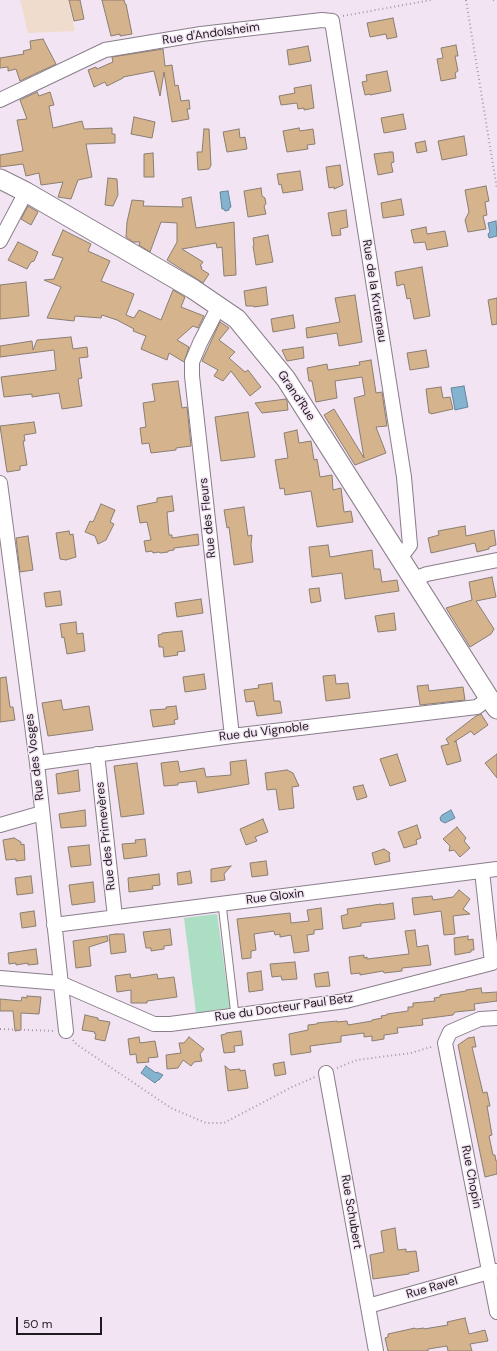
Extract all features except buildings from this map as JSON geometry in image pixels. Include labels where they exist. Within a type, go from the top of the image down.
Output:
[{"type":"street","name":"Rue d'Andolsheim","points":[[0,100],[105,50],[201,34],[322,20],[332,21]]},
{"type":"street","name":"Rue de la Krutenau","points":[[332,21],[404,477],[410,545],[400,558]]},
{"type":"street","name":"Grand'Rue","points":[[0,179],[26,192],[193,289],[237,319],[286,379],[493,704]]},
{"type":"street","points":[[0,241],[26,192]]},
{"type":"street","name":"Rue des Fleurs","points":[[219,306],[192,362],[192,376],[232,736]]},
{"type":"street","name":"Rue des Vosges","points":[[0,489],[37,762],[66,1031]]},
{"type":"street","points":[[414,580],[428,574],[497,560]]},
{"type":"street","name":"Rue du Vignoble","points":[[37,762],[493,704]]},
{"type":"street","name":"Rue des Primevères","points":[[97,754],[115,917]]},
{"type":"street","points":[[0,825],[42,814]]},
{"type":"street","name":"Rue Gloxin","points":[[54,925],[497,869]]},
{"type":"street","name":"Rue du Docteur Paul Betz","points":[[0,978],[60,983],[154,1024],[170,1024],[346,1001],[492,963],[482,871]]},
{"type":"street","points":[[445,1043],[450,1032],[480,1018],[497,1018]]},
{"type":"street","name":"Rue Chopin","points":[[445,1043],[493,1272],[497,1312]]},
{"type":"street","name":"Rue Schubert","points":[[326,1073],[376,1351]]},
{"type":"street","name":"Rue Ravel","points":[[368,1306],[493,1272]]},
{"type":"lane","points":[[222,904],[235,1015]]},
{"type":"path","points":[[332,21],[342,17],[431,0]]},
{"type":"path","points":[[466,0],[497,188]]},
{"type":"path","points":[[493,0],[497,1]]},
{"type":"path","points":[[0,1029],[66,1031],[76,1044],[171,1108],[206,1123],[224,1123],[292,1087],[357,1060],[411,1053],[445,1043]]},
{"type":"shaded area","points":[[20,0],[68,0],[75,31],[28,33]]},
{"type":"green space","points":[[217,914],[230,1008],[196,1013],[184,918]]},
{"type":"water","points":[[228,191],[231,207],[229,210],[225,211],[222,209],[220,192]]},
{"type":"water","points":[[496,221],[497,236],[489,238],[488,234],[490,232],[488,223]]},
{"type":"water","points":[[464,386],[468,407],[455,410],[451,388]]},
{"type":"water","points":[[451,810],[455,818],[445,823],[441,821],[440,818],[442,815]]},
{"type":"water","points":[[146,1066],[156,1073],[157,1072],[163,1075],[155,1083],[141,1073]]}]
